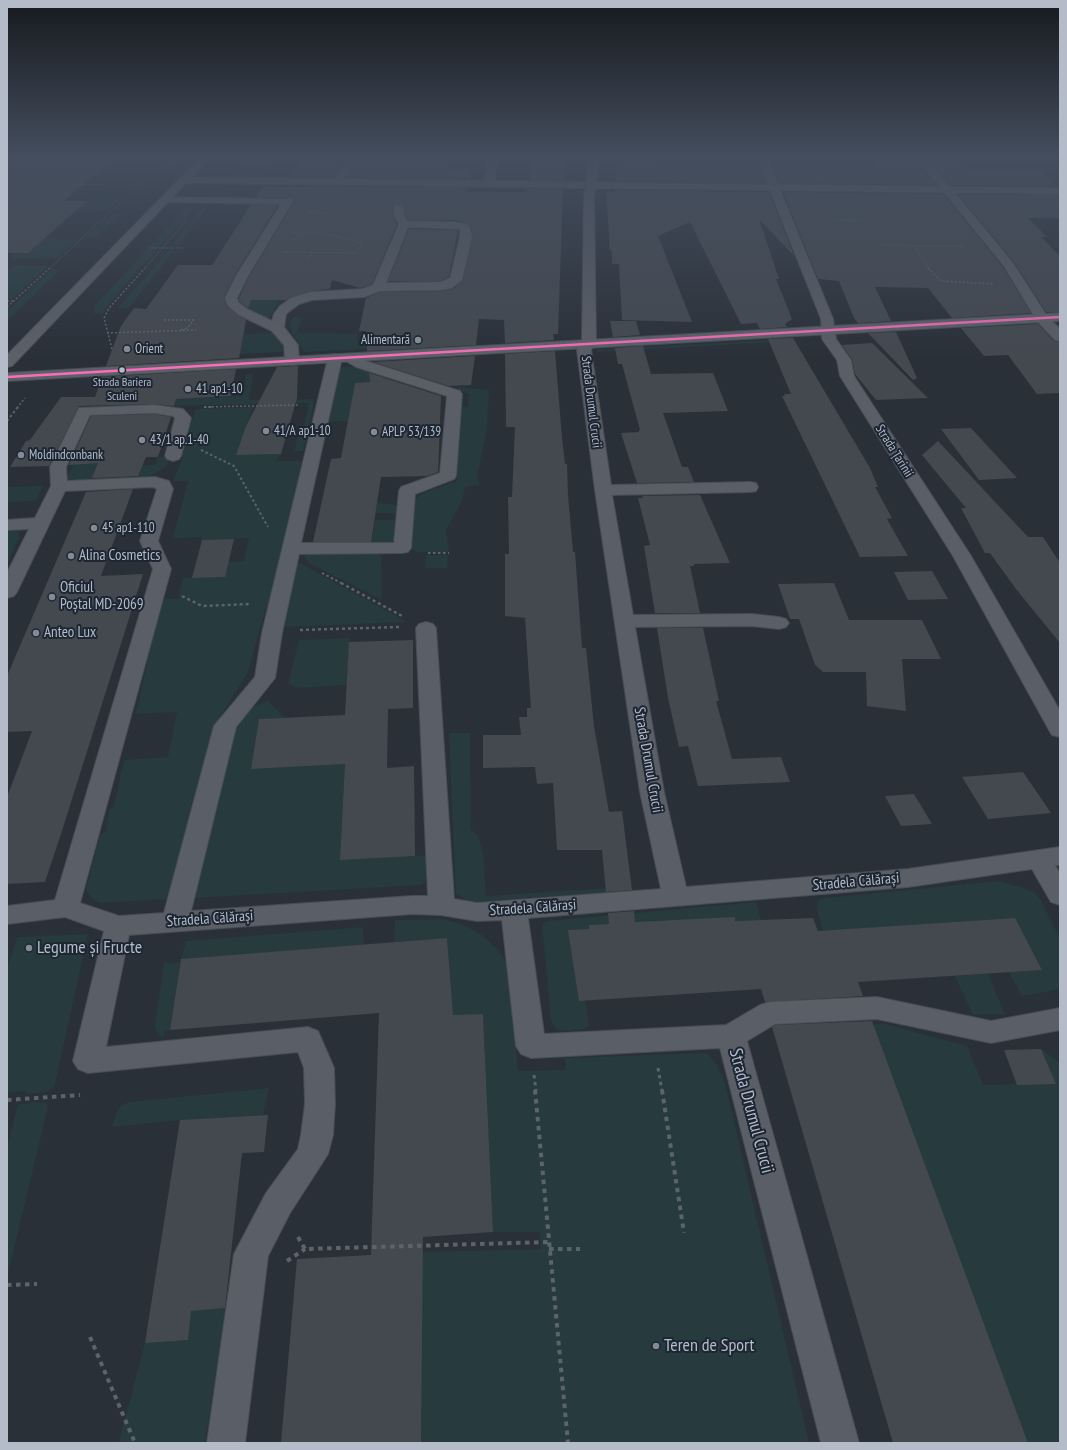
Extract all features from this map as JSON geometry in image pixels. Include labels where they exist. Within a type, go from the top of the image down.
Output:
[{"type":"main road","points":[[7,363],[139,226]]},
{"type":"main road","points":[[7,377],[589,342],[1060,317]]},
{"type":"street","points":[[273,226],[232,295],[232,302],[242,312],[277,328],[288,339],[292,360]]},
{"type":"street","points":[[378,287],[403,226]]},
{"type":"street","points":[[277,328],[280,314],[284,309],[295,301],[311,296],[364,293],[378,287],[437,287],[448,285],[456,280],[466,237],[465,227],[458,226]]},
{"type":"street","name":"Strada Drumul Crucii","points":[[590,226],[589,342],[584,350],[603,490],[652,792],[676,897]]},
{"type":"street","name":"Strada Țarinii","points":[[790,226],[827,319],[829,339],[844,360],[847,376],[962,556],[1060,730]]},
{"type":"street","points":[[976,226],[1009,265],[1042,318],[1060,337]]},
{"type":"street","points":[[175,922],[225,726],[266,678],[273,630],[279,603],[291,553],[342,357],[454,394],[448,476],[407,491],[402,548],[291,553]]},
{"type":"street","points":[[7,592],[59,486],[58,467],[84,411],[154,409],[178,412],[183,418],[174,456]]},
{"type":"street","points":[[59,486],[155,482],[163,485],[166,489],[149,541],[162,569],[66,908]]},
{"type":"street","points":[[603,490],[750,487]]},
{"type":"street","points":[[7,524],[40,523]]},
{"type":"street","points":[[624,621],[752,620],[779,624]]},
{"type":"street","points":[[424,627],[441,906]]},
{"type":"street","points":[[1049,857],[1060,896]]},
{"type":"street","name":"Stradela Călărași","points":[[7,915],[66,908],[118,926],[412,905],[441,906],[477,912],[514,910],[908,878],[1049,857]]},
{"type":"street","points":[[514,910],[531,1046]]},
{"type":"street","points":[[118,926],[88,1061],[308,1039],[319,1068],[320,1104],[318,1135],[312,1154],[278,1203],[251,1254],[226,1443]]},
{"type":"street","points":[[732,1036],[770,1013],[877,1008],[991,1032],[1060,1019]]},
{"type":"street","name":"Strada Drumul Crucii","points":[[531,1046],[732,1036],[840,1443]]},
{"type":"path","points":[[7,307],[95,226]]},
{"type":"path","points":[[294,233],[331,233]]},
{"type":"path","points":[[258,252],[357,253],[362,243],[323,233]]},
{"type":"path","points":[[879,245],[968,246]]},
{"type":"path","points":[[915,246],[928,267],[940,281],[996,284],[1009,290],[1026,293]]},
{"type":"path","points":[[163,248],[183,248]]},
{"type":"path","points":[[308,261],[312,253]]},
{"type":"path","points":[[7,301],[14,301]]},
{"type":"path","points":[[164,320],[194,320],[186,328],[175,331]]},
{"type":"path","points":[[107,334],[196,330]]},
{"type":"path","points":[[7,421],[20,403]]},
{"type":"path","points":[[178,412],[193,407],[297,405],[296,411]]},
{"type":"path","points":[[177,440],[213,455],[234,466],[280,549],[291,553],[424,627]]},
{"type":"path","points":[[154,596],[183,596],[202,606],[279,603]]},
{"type":"path","points":[[273,630],[424,627]]},
{"type":"path","points":[[653,1040],[684,1233]]},
{"type":"path","points":[[531,1046],[548,1242],[568,1443]]},
{"type":"path","points":[[7,1100],[80,1095]]},
{"type":"path","points":[[278,1203],[305,1249],[548,1242]]},
{"type":"path","points":[[549,1249],[580,1249]]},
{"type":"path","points":[[7,1285],[37,1284]]},
{"type":"path","points":[[90,1337],[135,1443]]},
{"type":"green space","points":[[98,226],[109,226],[95,238],[84,238]]},
{"type":"green space","points":[[169,226],[179,226],[131,278],[105,309],[103,314],[95,314],[94,307]]},
{"type":"green space","points":[[188,226],[193,226],[177,246],[171,246]]},
{"type":"green space","points":[[405,227],[416,227],[411,243],[449,238],[461,239],[456,259],[444,259],[436,279],[432,283],[383,284]]},
{"type":"green space","points":[[416,227],[459,227],[462,230],[461,236],[450,236],[451,228]]},
{"type":"green space","points":[[45,238],[76,240],[57,258],[16,259],[10,257],[15,253]]},
{"type":"green space","points":[[169,250],[174,250],[129,308],[118,308]]},
{"type":"green space","points":[[17,265],[48,266],[12,299],[7,299],[7,269]]},
{"type":"green space","points":[[53,268],[59,271],[7,321],[7,311]]},
{"type":"green space","points":[[238,300],[279,300],[268,320],[243,308],[237,303]]},
{"type":"green space","points":[[293,317],[303,318],[296,333],[357,334],[358,344],[380,343],[384,348],[304,352],[292,333],[290,323]]},
{"type":"green space","points":[[274,333],[279,337],[283,346],[282,352],[177,358],[240,351],[243,337],[221,338],[222,335]]},
{"type":"green space","points":[[774,340],[775,342],[595,352],[597,350]]},
{"type":"green space","points":[[562,348],[563,350],[366,362],[360,360]]},
{"type":"green space","points":[[340,367],[360,367],[405,381],[400,382],[393,378],[378,378],[377,382],[355,383],[348,421],[329,421]]},
{"type":"green space","points":[[246,374],[253,374],[249,400],[313,399],[314,403],[309,426],[304,426],[309,403],[127,407],[130,401],[243,396]]},
{"type":"green space","points":[[458,387],[489,390],[487,428],[477,477],[480,485],[465,487],[462,501],[446,530],[449,552],[418,552],[411,549],[415,499],[423,493],[457,481],[459,407],[468,407],[469,394],[458,390]]},
{"type":"green space","points":[[253,407],[236,455],[281,454],[277,461],[299,461],[305,463],[275,592],[265,610],[248,672],[218,720],[207,766],[168,899],[99,903],[90,896],[86,890],[100,835],[106,831],[109,810],[114,806],[124,760],[168,757],[177,712],[136,714],[161,599],[178,599],[183,578],[224,577],[228,562],[244,561],[249,538],[202,540],[202,537],[173,538],[188,481],[173,481],[183,457],[179,457],[196,409]]},
{"type":"green space","points":[[299,433],[308,433],[303,451],[294,451]]},
{"type":"green space","points":[[84,441],[138,466],[156,464],[158,457],[170,456],[167,466],[147,478],[79,481],[67,478]]},
{"type":"green space","points":[[43,486],[36,501],[7,502],[7,487]]},
{"type":"green space","points":[[377,503],[399,505],[399,513],[375,513]]},
{"type":"green space","points":[[375,520],[398,520],[397,538],[390,543],[377,544],[313,543],[371,543]]},
{"type":"green space","points":[[7,528],[18,532],[19,538],[7,564]]},
{"type":"green space","points":[[381,552],[382,600],[309,563],[303,556],[312,553]]},
{"type":"green space","points":[[426,555],[448,555],[447,568],[425,568]]},
{"type":"green space","points":[[298,562],[407,622],[283,627]]},
{"type":"green space","points":[[350,638],[347,685],[299,688],[288,684],[299,640]]},
{"type":"green space","points":[[267,701],[286,718],[259,719],[251,769],[345,764],[340,860],[431,855],[431,876],[421,885],[195,898],[232,731],[248,709]]},
{"type":"green space","points":[[449,733],[470,733],[471,830],[478,835],[483,853],[486,896],[608,888],[608,892],[470,902],[456,894]]},
{"type":"green space","points":[[999,881],[1024,888],[1033,892],[1040,899],[1060,939],[1060,988],[1022,996],[1009,972],[1042,970],[1014,918],[823,931],[817,910],[818,900],[825,898]]},
{"type":"green space","points":[[756,902],[761,920],[735,921],[734,917],[678,921],[670,938],[666,920],[589,925],[589,929],[568,930],[585,1001],[589,1026],[584,1029],[563,1031],[556,1029],[551,1021],[542,924],[548,921]]},
{"type":"green space","points":[[442,919],[464,925],[482,935],[497,949],[508,965],[518,1071],[566,1070],[565,1058],[707,1053],[717,1065],[725,1083],[809,1443],[421,1443],[422,1252],[541,1249],[540,1232],[493,1232],[483,1014],[379,1019],[452,1007],[447,938],[394,942],[395,920]]},
{"type":"green space","points":[[363,927],[364,945],[181,959],[186,941]]},
{"type":"green space","points":[[88,934],[54,1088],[47,1092],[25,1094],[26,1091],[7,1093],[7,969],[17,937]]},
{"type":"green space","points":[[164,962],[170,964],[180,962],[170,1030],[165,1031],[164,1037],[159,1036],[155,1028]]},
{"type":"green space","points":[[988,974],[1005,1014],[973,1015],[955,976]]},
{"type":"green space","points":[[881,1023],[967,1046],[983,1085],[1055,1083],[1041,1049],[1060,1063],[1060,1443],[1028,1443],[873,1025]]},
{"type":"green space","points":[[269,1088],[263,1115],[180,1120],[112,1127],[117,1111],[121,1106],[129,1102]]},
{"type":"green space","points":[[45,1102],[48,1106],[7,1278],[7,1148],[18,1104]]},
{"type":"green space","points":[[226,1308],[205,1443],[115,1443],[119,1442],[145,1343],[187,1340],[191,1311]]},
{"type":"building","points":[[7,226],[59,226],[28,253],[7,253]]},
{"type":"building","points":[[238,226],[265,226],[235,275],[224,297],[227,307],[246,320],[239,358],[106,366],[121,326],[134,308],[146,309],[178,265],[212,265]]},
{"type":"building","points":[[280,226],[396,226],[372,284],[360,288],[332,280],[330,289],[311,291],[286,300],[251,300],[248,308],[239,301],[239,298],[249,277]]},
{"type":"building","points":[[470,226],[562,226],[558,334],[553,334],[554,340],[505,343],[504,320],[479,319],[476,345],[367,351],[366,331],[359,331],[366,298],[380,292],[441,291],[453,289],[463,280],[473,237]]},
{"type":"building","points":[[608,226],[682,226],[658,236],[692,322],[622,320],[619,264],[612,264],[612,251],[610,251]]},
{"type":"building","points":[[692,226],[761,226],[779,279],[776,279],[792,319],[785,324],[787,327],[760,329],[757,323],[741,324]]},
{"type":"building","points":[[765,226],[782,226],[794,256]]},
{"type":"building","points":[[797,226],[969,226],[1003,267],[1031,313],[952,318],[928,288],[875,287],[891,321],[858,323],[854,318],[839,281],[818,279]]},
{"type":"building","points":[[984,226],[1036,226],[1047,237],[1041,237],[1060,256],[1060,312],[1046,312],[1014,262]]},
{"type":"building","points":[[409,229],[458,230],[449,277],[441,281],[388,281]]},
{"type":"building","points":[[610,321],[636,321],[640,335],[613,337]]},
{"type":"building","points":[[1038,324],[1054,341],[1060,342],[1060,393],[1037,394],[1008,355],[984,356],[961,328]]},
{"type":"building","points":[[896,332],[917,378],[913,380],[868,333]]},
{"type":"building","points":[[793,338],[870,468],[878,487],[875,487],[892,518],[887,519],[908,556],[860,557],[782,396],[785,396],[784,394],[791,394],[768,339]]},
{"type":"building","points":[[872,343],[928,398],[876,400],[855,374],[852,359],[842,345]]},
{"type":"building","points":[[643,346],[651,374],[713,373],[728,411],[663,413],[682,467],[688,467],[694,482],[637,483],[621,433],[639,432],[640,430],[622,364],[618,364],[615,348]]},
{"type":"building","points":[[555,351],[562,438],[565,464],[567,464],[573,552],[575,552],[582,648],[586,648],[594,726],[609,812],[622,811],[632,890],[606,892],[602,850],[557,850],[553,783],[537,784],[535,767],[483,768],[483,735],[521,735],[519,717],[527,717],[527,708],[531,708],[525,618],[505,616],[505,554],[509,554],[508,497],[512,497],[515,427],[506,427],[505,354]]},
{"type":"building","points":[[475,356],[471,385],[449,386],[373,362]]},
{"type":"building","name":"41/A ap1-10","points":[[298,366],[297,398],[281,454],[236,455],[246,426],[277,367]]},
{"type":"building","points":[[236,369],[231,396],[176,399],[174,406],[154,404],[79,406],[49,466],[10,467],[26,441],[30,440],[61,397],[95,397],[102,377]]},
{"type":"building","points":[[369,373],[441,396],[438,472],[427,476],[381,477],[371,542],[313,542],[331,459],[341,458],[355,383],[370,382]]},
{"type":"building","points":[[154,414],[171,417],[158,457],[146,457],[138,476],[92,478],[98,463],[69,465],[91,416]]},
{"type":"building","points":[[971,428],[1017,478],[979,480],[941,429]]},
{"type":"building","points":[[938,441],[1028,537],[1043,537],[1060,563],[1060,643],[1016,589],[990,553],[985,553],[961,508],[966,508],[922,455]]},
{"type":"building","points":[[133,489],[101,576],[143,574],[60,837],[45,882],[7,884],[7,797],[32,731],[7,732],[7,676],[86,492]]},
{"type":"building","points":[[700,495],[730,563],[694,564],[694,566],[690,566],[700,613],[655,613],[644,546],[650,545],[638,498],[643,498],[642,496]]},
{"type":"building","points":[[234,539],[225,577],[192,578],[202,540]]},
{"type":"building","points":[[932,571],[948,599],[908,600],[894,572]]},
{"type":"building","points":[[834,583],[849,620],[922,620],[941,659],[902,659],[906,711],[867,706],[866,672],[823,672],[815,665],[799,619],[790,619],[778,584]]},
{"type":"building","points":[[657,628],[703,628],[719,701],[716,701],[732,759],[781,757],[790,782],[698,786],[688,746],[679,747],[668,698]]},
{"type":"building","points":[[413,640],[413,708],[388,709],[387,768],[414,766],[415,856],[340,860],[345,764],[251,769],[259,719],[345,715],[349,642]]},
{"type":"building","points":[[1023,772],[1051,813],[988,819],[962,777]]},
{"type":"building","points":[[914,794],[932,824],[901,826],[885,796]]},
{"type":"building","points":[[634,911],[635,922],[735,917],[735,921],[813,918],[818,931],[1015,918],[1042,970],[858,982],[863,996],[765,1002],[761,989],[579,1001],[568,930],[589,929],[589,925],[609,924],[608,913]]},
{"type":"building","points":[[447,938],[453,1015],[483,1014],[493,1232],[423,1237],[421,1443],[281,1443],[297,1259],[371,1255],[379,1013],[170,1030],[181,959]]},
{"type":"building","points":[[872,1021],[1028,1443],[893,1443],[772,1027],[775,1025]]},
{"type":"building","points":[[1041,1049],[1056,1084],[1017,1085],[1004,1050]]},
{"type":"building","points":[[268,1115],[264,1152],[242,1153],[225,1308],[191,1311],[188,1340],[145,1343],[180,1120]]},
{"type":"transit line","points":[[7,377],[828,329],[1060,317]]},
{"type":"place","name":"Alimentară","points":[[418,340]]},
{"type":"place","name":"Orient","points":[[127,349]]},
{"type":"place","name":"Strada Bariera Sculeni","points":[[122,370]]},
{"type":"place","name":"41 ap1-10","points":[[188,389]]},
{"type":"place","name":"41/A ap1-10","points":[[266,431]]},
{"type":"place","name":"APLP 53/139","points":[[374,432]]},
{"type":"place","name":"43/1 ap.1-40","points":[[142,440]]},
{"type":"place","name":"Moldindconbank","points":[[21,455]]},
{"type":"place","name":"45 ap1-110","points":[[94,528]]},
{"type":"place","name":"Alina Cosmetics","points":[[71,556]]},
{"type":"place","name":"Oficiul Poștal MD-2069","points":[[52,597]]},
{"type":"place","name":"Anteo Lux","points":[[36,633]]},
{"type":"place","name":"Legume și Fructe","points":[[29,948]]},
{"type":"place","name":"Teren de Sport","points":[[656,1346]]}]
